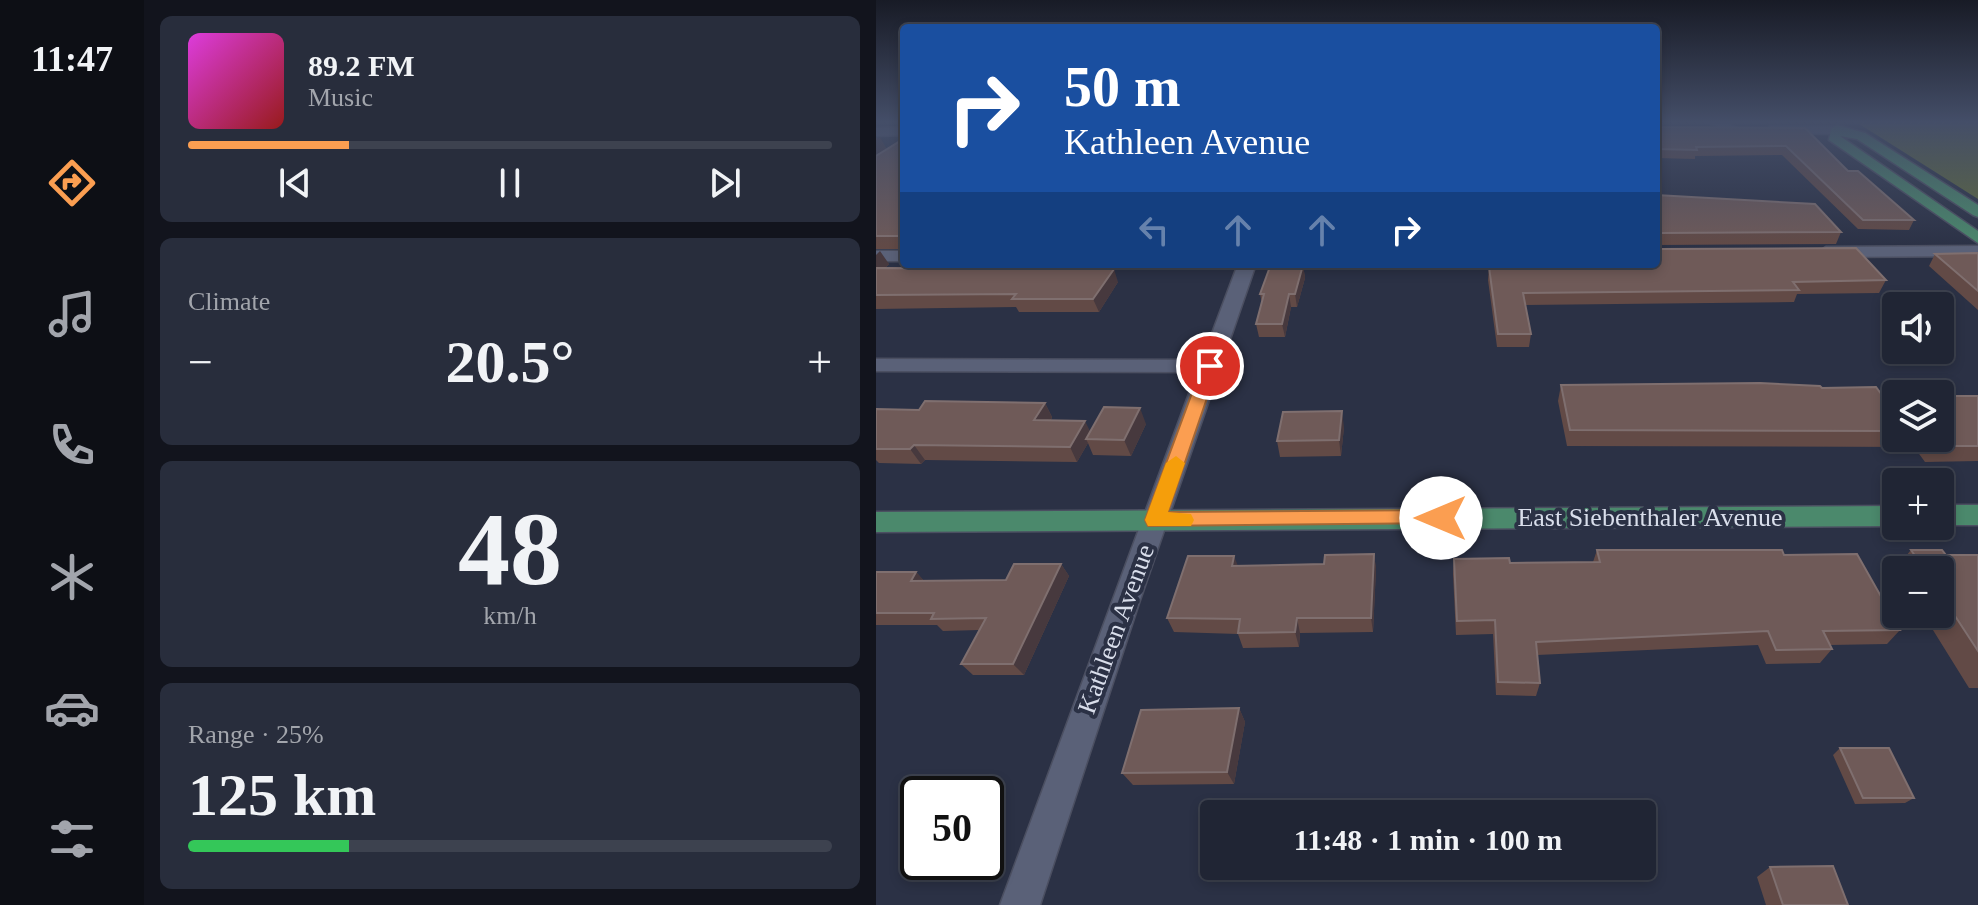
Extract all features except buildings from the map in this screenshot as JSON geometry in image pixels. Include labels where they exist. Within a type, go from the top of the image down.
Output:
[{"type":"main road","points":[[1872,164],[1978,238]]},
{"type":"main road","points":[[1904,164],[1978,212]]},
{"type":"main road","points":[[1954,515],[1978,515]]},
{"type":"main road","name":"East Siebenthaler Avenue","points":[[876,522],[1882,516]]},
{"type":"street","points":[[1809,252],[1978,251]]},
{"type":"street","points":[[876,256],[900,256]]},
{"type":"street","name":"Kathleen Avenue","points":[[1020,905],[1246,268]]},
{"type":"street","points":[[876,365],[1210,366]]},
{"type":"green space","points":[[1923,164],[1978,164],[1978,199]]},
{"type":"slow traffic","points":[[1176,463],[1155,520],[1184,520]]},
{"type":"route","points":[[1210,366],[1155,520],[1441,518]]}]
